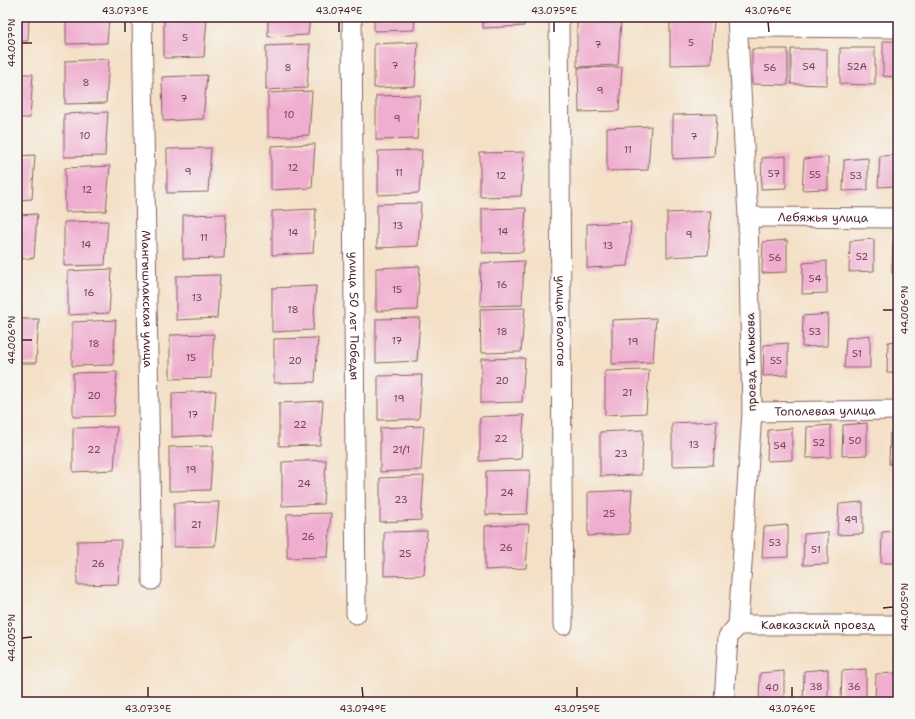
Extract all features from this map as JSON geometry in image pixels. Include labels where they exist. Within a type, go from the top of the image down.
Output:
[{"type":"street","name":"Мангышлакская улица","points":[[142,17],[152,580]]},
{"type":"street","name":"улица 50 лет Победы","points":[[352,17],[356,614]]},
{"type":"street","name":"улица Геологов","points":[[559,17],[563,625]]},
{"type":"street","points":[[737,22],[898,28]]},
{"type":"street","name":"проезд Талькова","points":[[724,702],[728,637],[738,625],[752,412],[748,217],[737,22]]},
{"type":"street","name":"Лебяжья улица","points":[[748,217],[898,218]]},
{"type":"street","name":"Тополевая улица","points":[[752,412],[898,410]]},
{"type":"street","name":"Кавказский проезд","points":[[738,625],[898,625]]},
{"type":"building","points":[[17,17],[29,17],[28,41],[17,41]]},
{"type":"building","points":[[66,17],[109,17],[107,43],[66,44]]},
{"type":"building","points":[[164,17],[207,17],[204,57],[164,58]]},
{"type":"building","points":[[268,17],[310,17],[308,35],[268,37]]},
{"type":"building","points":[[374,17],[415,17],[414,30],[374,31]]},
{"type":"building","points":[[483,17],[524,17],[524,26],[483,28]]},
{"type":"building","points":[[714,20],[711,64],[670,65],[670,21]]},
{"type":"building","points":[[621,21],[618,65],[577,67],[577,23]]},
{"type":"building","points":[[883,41],[898,41],[898,77],[883,76]]},
{"type":"building","points":[[418,42],[415,86],[374,88],[374,44]]},
{"type":"building","points":[[310,44],[307,88],[266,90],[266,46]]},
{"type":"building","points":[[840,48],[875,48],[875,85],[840,84]]},
{"type":"building","points":[[752,49],[788,49],[788,85],[752,84]]},
{"type":"building","points":[[791,49],[827,49],[827,85],[791,84]]},
{"type":"building","points":[[109,59],[106,103],[65,104],[65,61]]},
{"type":"building","points":[[622,67],[619,111],[579,112],[578,68]]},
{"type":"building","points":[[17,74],[33,74],[30,118],[17,118]]},
{"type":"building","points":[[207,75],[203,119],[163,121],[162,77]]},
{"type":"building","points":[[312,91],[309,135],[268,137],[268,93]]},
{"type":"building","points":[[420,95],[417,139],[376,140],[376,96]]},
{"type":"building","points":[[108,112],[105,156],[64,157],[64,114]]},
{"type":"building","points":[[717,114],[714,157],[673,159],[673,115]]},
{"type":"building","points":[[651,126],[648,170],[607,171],[607,128]]},
{"type":"building","points":[[315,144],[312,188],[271,190],[271,146]]},
{"type":"building","points":[[211,148],[208,192],[167,193],[167,149]]},
{"type":"building","points":[[422,150],[419,193],[378,195],[378,151]]},
{"type":"building","points":[[524,152],[521,196],[480,197],[480,153]]},
{"type":"building","points":[[35,155],[32,199],[17,200],[17,156]]},
{"type":"building","points":[[898,155],[898,186],[878,187],[880,156]]},
{"type":"building","points":[[786,156],[786,188],[761,189],[762,158]]},
{"type":"building","points":[[828,157],[828,189],[802,190],[804,159]]},
{"type":"building","points":[[868,158],[868,190],[843,191],[844,160]]},
{"type":"building","points":[[110,166],[106,211],[65,212],[65,168]]},
{"type":"building","points":[[421,203],[418,246],[377,248],[377,204]]},
{"type":"building","points":[[526,208],[523,252],[482,253],[482,209]]},
{"type":"building","points":[[316,209],[313,253],[272,255],[272,211]]},
{"type":"building","points":[[711,211],[708,255],[667,257],[667,213]]},
{"type":"building","points":[[37,214],[34,258],[17,259],[17,215]]},
{"type":"building","points":[[226,214],[224,258],[183,259],[183,215]]},
{"type":"building","points":[[108,221],[105,265],[64,266],[64,222]]},
{"type":"building","points":[[631,222],[628,266],[587,268],[587,224]]},
{"type":"building","points":[[874,239],[874,271],[849,272],[850,241]]},
{"type":"building","points":[[787,240],[787,272],[762,273],[763,242]]},
{"type":"building","points":[[898,241],[898,273],[892,273],[893,242]]},
{"type":"building","points":[[524,261],[522,305],[480,306],[481,263]]},
{"type":"building","points":[[827,261],[827,293],[802,294],[803,263]]},
{"type":"building","points":[[420,266],[417,310],[376,311],[376,268]]},
{"type":"building","points":[[112,269],[109,313],[68,315],[68,271]]},
{"type":"building","points":[[220,275],[217,318],[176,320],[176,276]]},
{"type":"building","points":[[316,286],[313,330],[272,332],[272,288]]},
{"type":"building","points":[[525,308],[521,352],[481,353],[480,309]]},
{"type":"building","points":[[828,314],[827,346],[802,347],[803,316]]},
{"type":"building","points":[[420,318],[417,361],[376,363],[376,319]]},
{"type":"building","points":[[656,318],[653,362],[612,364],[612,320]]},
{"type":"building","points":[[17,319],[39,319],[36,363],[17,363]]},
{"type":"building","points":[[116,320],[113,365],[72,366],[72,322]]},
{"type":"building","points":[[214,334],[211,378],[170,379],[170,335]]},
{"type":"building","points":[[870,335],[870,368],[844,368],[846,338]]},
{"type":"building","points":[[318,338],[315,382],[274,383],[274,339]]},
{"type":"building","points":[[898,341],[898,372],[887,373],[888,342]]},
{"type":"building","points":[[788,343],[788,375],[763,376],[764,345]]},
{"type":"building","points":[[525,358],[522,402],[481,403],[481,359]]},
{"type":"building","points":[[649,370],[646,413],[605,415],[605,371]]},
{"type":"building","points":[[117,372],[114,416],[73,417],[73,373]]},
{"type":"building","points":[[422,375],[419,419],[378,420],[378,376]]},
{"type":"building","points":[[216,391],[213,435],[172,437],[172,393]]},
{"type":"building","points":[[323,401],[320,445],[279,446],[279,403]]},
{"type":"building","points":[[524,415],[521,459],[480,461],[480,417]]},
{"type":"building","points":[[717,421],[713,465],[672,466],[672,423]]},
{"type":"building","points":[[867,423],[867,455],[842,456],[843,425]]},
{"type":"building","points":[[831,425],[831,457],[806,458],[807,427]]},
{"type":"building","points":[[424,426],[421,470],[380,472],[380,428]]},
{"type":"building","points":[[117,427],[114,470],[73,472],[73,428]]},
{"type":"building","points":[[792,428],[792,460],[767,461],[768,430]]},
{"type":"building","points":[[643,430],[641,475],[600,476],[600,432]]},
{"type":"building","points":[[890,433],[898,433],[898,464],[889,464]]},
{"type":"building","points":[[213,446],[210,490],[169,491],[169,447]]},
{"type":"building","points":[[326,460],[323,504],[282,506],[282,462]]},
{"type":"building","points":[[530,470],[527,514],[486,515],[486,471]]},
{"type":"building","points":[[424,476],[421,520],[380,522],[380,478]]},
{"type":"building","points":[[632,490],[629,534],[588,536],[588,492]]},
{"type":"building","points":[[219,502],[215,546],[174,547],[174,503]]},
{"type":"building","points":[[863,502],[863,534],[837,535],[839,504]]},
{"type":"building","points":[[331,513],[328,557],[287,558],[287,514]]},
{"type":"building","points":[[529,524],[526,568],[485,570],[485,526]]},
{"type":"building","points":[[788,525],[788,557],[762,558],[764,527]]},
{"type":"building","points":[[427,531],[424,575],[384,576],[384,532]]},
{"type":"building","points":[[898,531],[898,563],[881,563],[882,532]]},
{"type":"building","points":[[828,532],[828,564],[803,565],[804,534]]},
{"type":"building","points":[[121,540],[118,584],[77,585],[77,541]]},
{"type":"building","points":[[828,669],[828,701],[803,702],[804,671]]},
{"type":"building","points":[[866,669],[866,702],[841,702],[842,671]]},
{"type":"building","points":[[784,671],[784,702],[759,702],[760,673]]},
{"type":"building","points":[[898,673],[898,702],[875,702],[876,674]]}]
